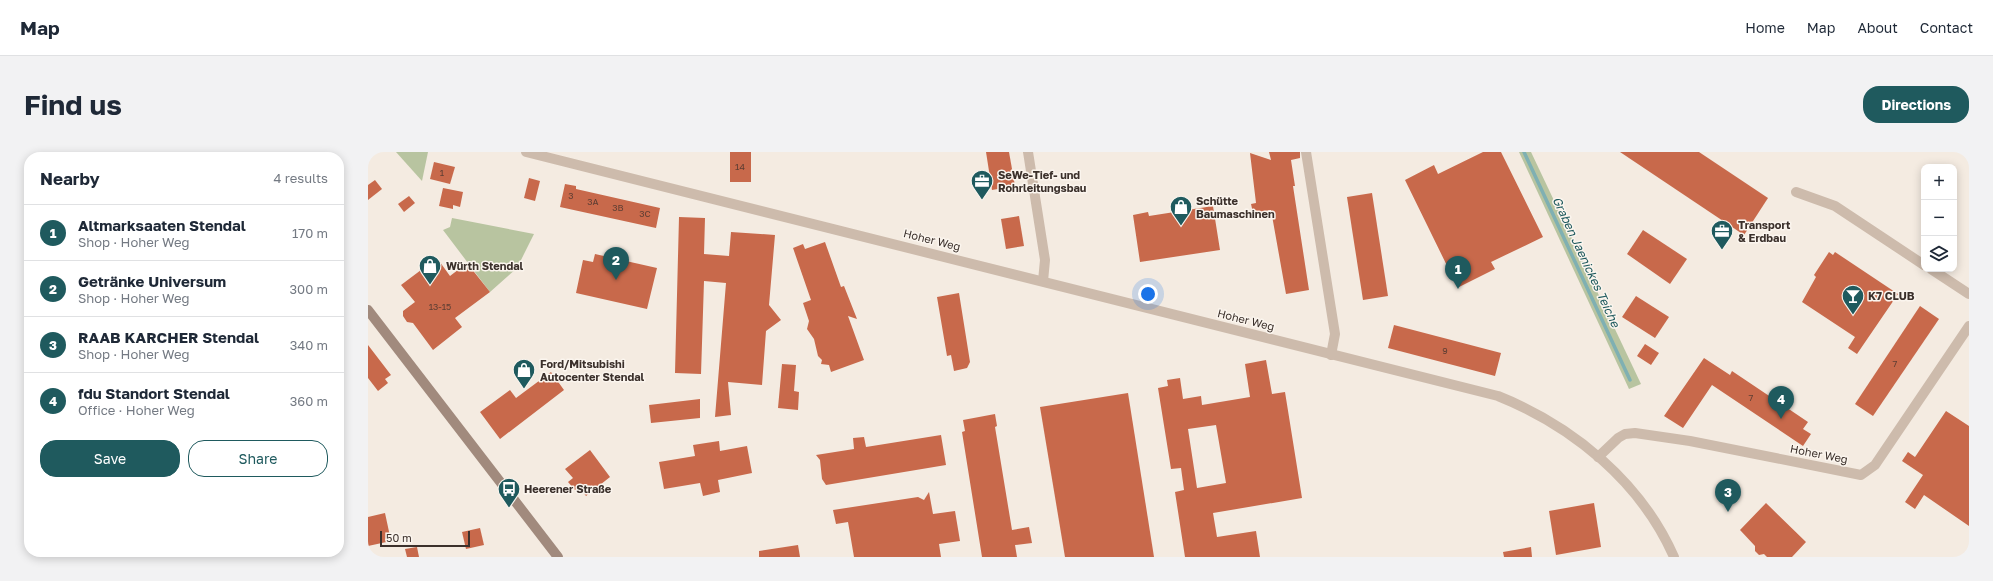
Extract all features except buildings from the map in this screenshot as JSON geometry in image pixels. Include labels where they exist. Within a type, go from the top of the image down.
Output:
[{"type":"main road","points":[[368,310],[558,557]]},
{"type":"street","name":"Hoher Weg","points":[[526,152],[1498,396],[1540,415],[1561,427],[1598,457],[1644,506],[1661,531],[1674,557]]},
{"type":"street","points":[[1028,152],[1045,260],[1043,281]]},
{"type":"street","points":[[1306,152],[1335,334],[1331,355]]},
{"type":"street","points":[[1796,192],[1835,206],[1921,263]]},
{"type":"street","points":[[1936,272],[1969,294]]},
{"type":"street","name":"Hoher Weg","points":[[1598,457],[1618,438],[1625,434],[1636,432],[1697,442],[1861,475],[1876,465],[1969,326]]},
{"type":"green space","points":[[396,152],[428,152],[422,181]]},
{"type":"green space","points":[[1519,152],[1531,152],[1641,384],[1629,389]]},
{"type":"green space","points":[[452,218],[534,234],[517,268],[490,292],[443,230],[450,227]]},
{"type":"waterway","name":"Graben Jaenickes Teiche","points":[[1524,152],[1630,380]]},
{"type":"place","name":"SeWe-Tief- und Rohrleitungsbau","points":[[982,200]]},
{"type":"place","name":"Schütte Baumaschinen","points":[[1181,226]]},
{"type":"place","name":"Transport & Erdbau","points":[[1722,250]]},
{"type":"place","name":"Getränke Universum","points":[[616,280]]},
{"type":"place","name":"Würth Stendal","points":[[430,286]]},
{"type":"place","name":"Altmarksaaten Stendal","points":[[1458,289]]},
{"type":"place","name":"K7 CLUB","points":[[1853,316]]},
{"type":"place","name":"Ford/Mitsubishi Autocenter Stendal","points":[[524,390]]},
{"type":"place","name":"fdu Standort Stendal","points":[[1781,419]]},
{"type":"place","name":"Heerener Straße","points":[[509,508]]},
{"type":"place","name":"RAAB KARCHER Stendal","points":[[1728,512]]}]
